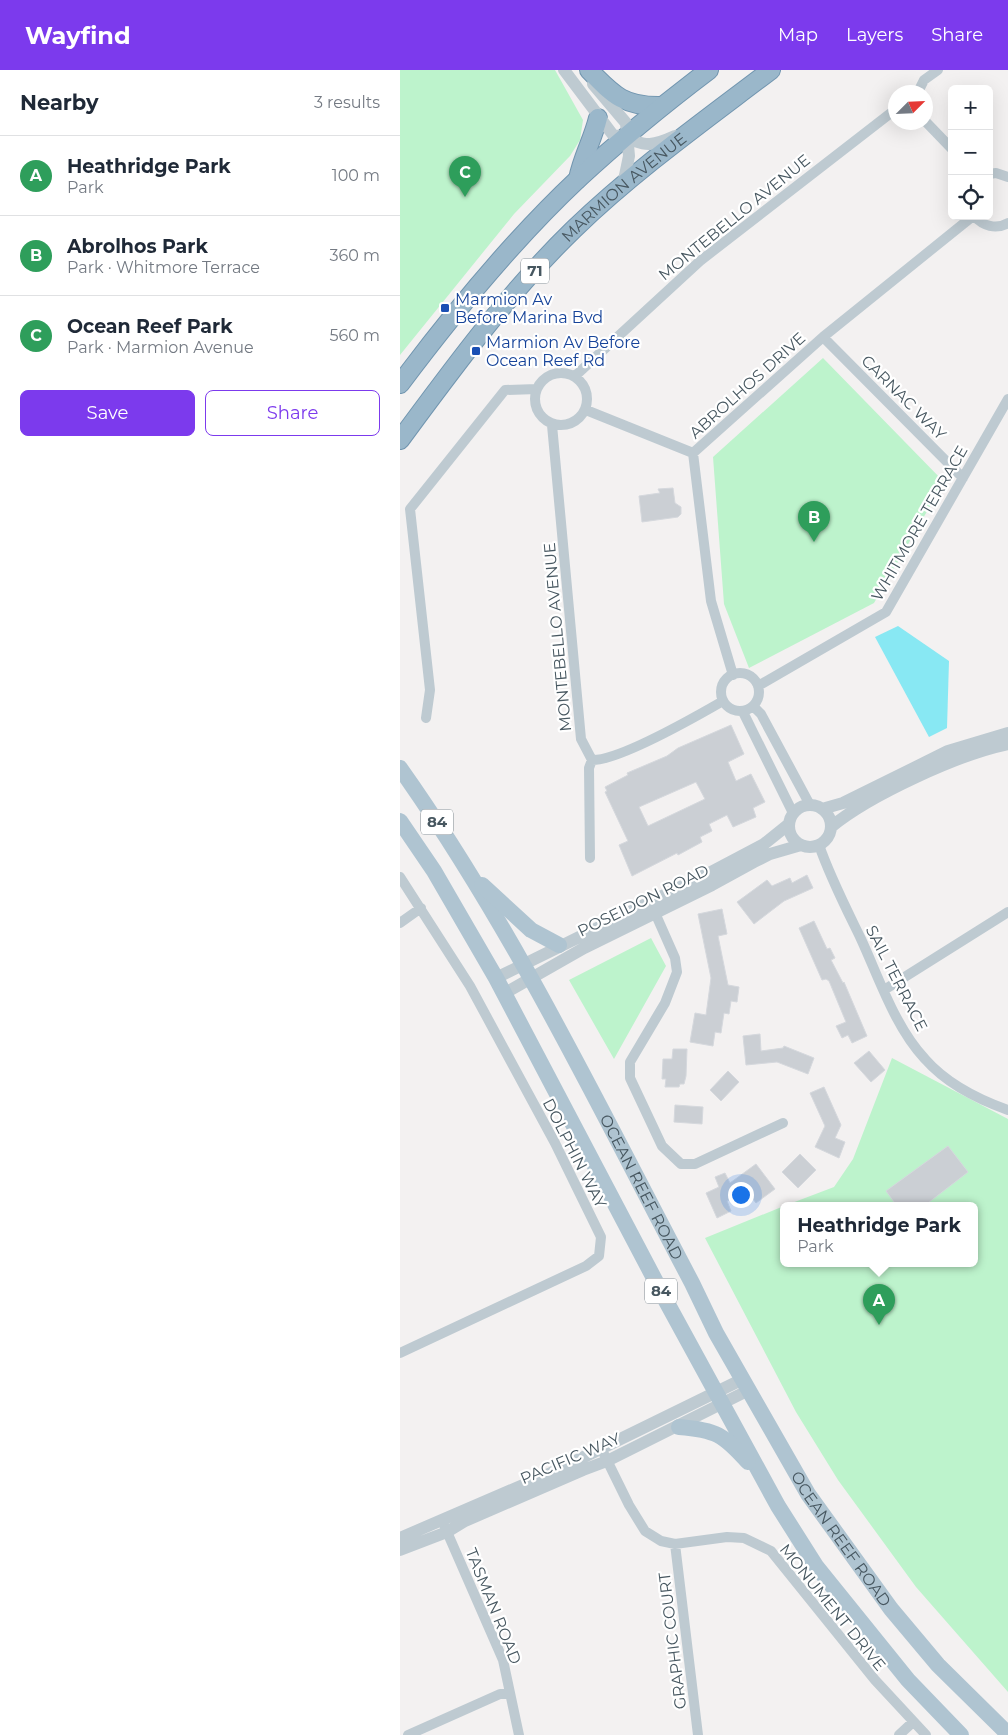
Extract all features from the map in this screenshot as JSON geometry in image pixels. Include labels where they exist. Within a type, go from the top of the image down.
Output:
[{"type":"highway","points":[[589,70],[607,88],[628,102],[641,106],[662,106]]},
{"type":"highway","name":"MARMION AVENUE","points":[[400,384],[449,320],[519,239],[578,179],[662,106],[710,70]]},
{"type":"highway","name":"MARMION AVENUE","points":[[400,440],[467,349],[503,306],[573,230],[623,185],[771,70]]},
{"type":"highway","points":[[578,179],[580,166],[591,142],[598,118]]},
{"type":"main road","name":"OCEAN REEF ROAD","points":[[400,768],[472,877],[523,963],[716,1333],[808,1494],[891,1609],[938,1665],[1008,1734]]},
{"type":"main road","name":"OCEAN REEF ROAD","points":[[400,821],[434,871],[505,993],[666,1301],[764,1480],[816,1566],[908,1680],[961,1735]]},
{"type":"main road","points":[[472,877],[505,904],[532,930],[559,945]]},
{"type":"main road","points":[[679,1427],[713,1432],[733,1446],[764,1480]]},
{"type":"street","points":[[564,70],[598,118],[613,135],[626,137],[642,145],[650,145],[660,143],[696,127]]},
{"type":"street","points":[[582,70],[626,123],[629,156],[623,185]]},
{"type":"street","points":[[922,85],[924,80],[938,70]]},
{"type":"street","name":"MONTEBELLO AVENUE","points":[[575,376],[700,261],[888,115]]},
{"type":"street","points":[[933,130],[948,146]]},
{"type":"street","points":[[993,173],[1008,177]]},
{"type":"street","name":"ABROLHOS DRIVE","points":[[733,674],[711,601],[693,453],[824,337],[968,220]]},
{"type":"street","points":[[979,220],[986,225],[995,227],[1008,223]]},
{"type":"street","name":"CARNAC WAY","points":[[824,337],[963,478]]},
{"type":"street","points":[[558,373],[575,376],[586,390],[586,410],[573,424],[564,426],[552,424],[538,413],[535,404],[537,389],[549,376],[558,373]]},
{"type":"street","points":[[426,718],[430,690],[410,509],[505,390],[537,389]]},
{"type":"street","name":"WHITMORE TERRACE","points":[[758,686],[886,612],[1008,400]]},
{"type":"street","points":[[586,410],[693,453]]},
{"type":"street","name":"MONTEBELLO AVENUE","points":[[552,424],[581,739],[592,760]]},
{"type":"street","points":[[733,674],[748,675],[758,686],[759,699],[754,706],[743,712],[730,709],[723,700],[722,685],[733,674]]},
{"type":"street","points":[[590,858],[589,768],[592,760],[603,759],[625,751],[688,721],[723,700]]},
{"type":"street","points":[[754,706],[761,714],[816,807],[828,817],[831,827]]},
{"type":"street","points":[[743,712],[791,818],[792,836],[800,845],[809,847],[818,845],[827,838],[831,827],[857,808],[910,781],[977,752],[1008,744]]},
{"type":"street","points":[[791,818],[803,806],[816,807],[842,803],[948,751],[1008,732]]},
{"type":"street","name":"POSEIDON ROAD","points":[[505,993],[764,844],[791,818]]},
{"type":"street","name":"POSEIDON ROAD","points":[[496,978],[559,945],[652,908],[770,854],[800,845]]},
{"type":"street","name":"SAIL TERRACE","points":[[818,845],[884,990],[902,1026],[924,1058],[939,1073],[975,1098],[1008,1110]]},
{"type":"street","name":"DOLPHIN WAY","points":[[400,877],[470,986],[550,1134],[601,1238],[599,1256],[586,1266],[400,1353]]},
{"type":"street","points":[[400,923],[421,908]]},
{"type":"street","points":[[652,908],[675,958],[677,972],[666,1003],[630,1062],[630,1078],[662,1146],[681,1164],[694,1164],[782,1123]]},
{"type":"street","points":[[884,990],[1008,912]]},
{"type":"street","name":"PACIFIC WAY","points":[[400,1550],[601,1448],[746,1384]]},
{"type":"street","name":"PACIFIC WAY","points":[[400,1538],[444,1526],[506,1503],[607,1461],[679,1427],[720,1397]]},
{"type":"street","name":"MONUMENT DRIVE","points":[[601,1448],[629,1505],[645,1530],[661,1541],[675,1544],[727,1537],[744,1538],[771,1551],[875,1680],[926,1735]]},
{"type":"street","name":"TASMAN ROAD","points":[[444,1526],[503,1660],[519,1735]]},
{"type":"street","name":"GRAPHIC COURT","points":[[675,1544],[698,1735]]},
{"type":"street","points":[[408,1735],[500,1694],[510,1694]]},
{"type":"street","points":[[899,1735],[913,1722]]},
{"type":"green space","points":[[400,70],[555,70],[583,120],[580,140],[570,156],[514,214],[400,355]]},
{"type":"green space","points":[[823,358],[944,482],[874,603],[749,668],[724,604],[713,457]]},
{"type":"green space","points":[[651,938],[666,966],[614,1059],[569,980]]},
{"type":"green space","points":[[892,1058],[1008,1119],[1008,1692],[916,1587],[838,1480],[796,1412],[705,1238],[780,1208],[780,1267],[978,1267],[978,1202],[795,1202],[834,1187],[853,1159]]},
{"type":"water","points":[[898,626],[949,661],[947,728],[929,737],[875,637]]},
{"type":"building","points":[[673,488],[675,503],[681,507],[681,514],[678,517],[642,522],[639,496],[660,493],[658,489]]},
{"type":"building","points":[[731,725],[744,754],[728,762],[736,781],[751,774],[765,802],[753,808],[756,817],[733,827],[727,815],[709,824],[712,831],[700,837],[702,842],[632,876],[619,845],[628,841],[605,792],[607,791],[605,787],[628,775],[627,773],[667,756],[678,748]],"holes":[[[696,782],[705,799],[648,826],[639,807]]]},
{"type":"building","points":[[807,875],[813,888],[784,901],[754,924],[737,902],[767,880],[772,886],[790,878],[792,883]]},
{"type":"building","points":[[722,909],[727,934],[718,936],[728,985],[739,987],[737,1002],[731,1001],[729,1014],[724,1013],[721,1033],[715,1032],[713,1046],[690,1042],[695,1013],[706,1015],[711,978],[698,914]]},
{"type":"building","points":[[814,921],[827,949],[830,948],[835,958],[831,960],[844,982],[867,1036],[852,1043],[848,1035],[842,1038],[836,1026],[846,1022],[829,981],[826,979],[822,980],[799,928]]},
{"type":"building","points":[[760,1034],[761,1051],[783,1048],[784,1046],[814,1058],[808,1074],[777,1062],[746,1065],[743,1036]]},
{"type":"building","points":[[673,1049],[687,1049],[686,1076],[684,1084],[680,1084],[679,1087],[665,1087],[666,1079],[662,1079],[663,1059],[672,1059]]},
{"type":"building","points":[[869,1051],[885,1070],[871,1082],[854,1063]]},
{"type":"building","points":[[728,1071],[739,1082],[721,1101],[710,1090]]},
{"type":"building","points":[[824,1087],[841,1125],[835,1138],[845,1142],[839,1158],[815,1147],[825,1126],[810,1093]]},
{"type":"building","points":[[675,1105],[703,1107],[702,1124],[674,1122]]},
{"type":"building","points":[[948,1146],[968,1172],[929,1202],[894,1202],[886,1191]]},
{"type":"building","points":[[800,1154],[816,1170],[798,1188],[782,1172]]},
{"type":"building","points":[[756,1164],[775,1189],[756,1203],[747,1191],[727,1201],[731,1211],[717,1218],[706,1193],[719,1187],[715,1177],[725,1173],[730,1183]]},
{"type":"place","name":"Ocean Reef Park","points":[[465,197]]},
{"type":"place","name":"Marmion Av Before Marina Bvd","points":[[445,308]]},
{"type":"place","name":"Marmion Av Before Ocean Reef Rd","points":[[476,351]]},
{"type":"place","name":"Abrolhos Park","points":[[814,542]]},
{"type":"place","name":"Heathridge Park","points":[[879,1325]]}]
